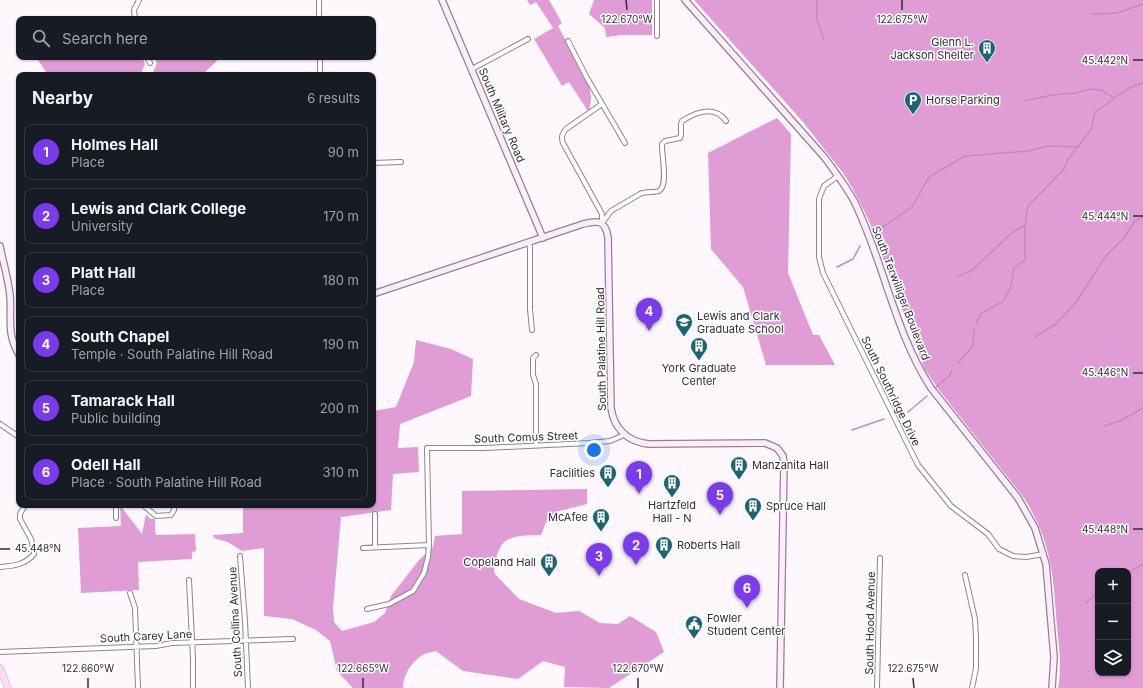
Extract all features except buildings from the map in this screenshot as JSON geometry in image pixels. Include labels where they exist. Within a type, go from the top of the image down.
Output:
[{"type":"main road","points":[[0,668],[8,688]]},
{"type":"street","points":[[134,16],[134,10],[139,0]]},
{"type":"street","points":[[319,0],[319,16]]},
{"type":"street","name":"South Military Road","points":[[442,0],[543,238]]},
{"type":"street","points":[[656,0],[657,36]]},
{"type":"street","name":"South Terwilliger Boulevard","points":[[685,0],[824,158],[838,176],[851,196],[860,216],[916,364],[930,388],[1018,498],[1035,528],[1046,564],[1054,657],[1052,688]]},
{"type":"street","points":[[472,69],[528,39]]},
{"type":"street","points":[[568,41],[625,143]]},
{"type":"street","points":[[320,60],[320,72]]},
{"type":"street","points":[[602,104],[566,129],[562,136],[563,143],[602,214],[602,223]]},
{"type":"street","points":[[602,223],[611,211],[640,194],[658,191],[661,189],[664,171],[663,142],[680,138],[682,121],[710,111],[720,114],[726,121]]},
{"type":"street","points":[[376,163],[401,162]]},
{"type":"street","name":"South Southridge Drive","points":[[838,176],[824,186],[819,199],[820,263],[823,273],[913,458],[951,506],[988,534],[999,549],[1008,554],[1019,556],[1044,554]]},
{"type":"street","points":[[376,293],[589,222],[602,223]]},
{"type":"street","name":"South Palatine Hill Road","points":[[602,223],[606,227],[608,237],[611,408],[615,422],[624,435]]},
{"type":"street","points":[[529,243],[530,309],[532,330]]},
{"type":"street","points":[[0,246],[10,293],[11,337],[16,349]]},
{"type":"street","points":[[536,355],[533,358],[533,375],[536,384],[536,446]]},
{"type":"street","points":[[0,424],[16,435]]},
{"type":"street","points":[[624,435],[633,440],[649,444],[765,443],[775,446],[780,452],[784,463],[784,499],[780,688]]},
{"type":"street","name":"South Comus Street","points":[[429,544],[428,448],[485,448],[606,442],[624,435]]},
{"type":"street","points":[[0,567],[17,565],[29,560],[34,554],[31,539],[20,518],[20,514],[23,508]]},
{"type":"street","points":[[116,508],[116,518]]},
{"type":"street","points":[[147,508],[156,516],[171,515],[174,508]]},
{"type":"street","points":[[375,514],[375,547]]},
{"type":"street","points":[[362,548],[429,544],[428,557],[424,573],[413,591],[389,604],[367,609]]},
{"type":"street","name":"South Collina Avenue","points":[[240,556],[248,688]]},
{"type":"street","name":"South Hood Avenue","points":[[877,688],[880,558]]},
{"type":"street","points":[[965,575],[974,619],[976,638],[976,668],[972,688]]},
{"type":"street","points":[[189,580],[193,688]]},
{"type":"street","points":[[130,593],[135,608],[138,688]]},
{"type":"street","name":"South Carey Lane","points":[[0,652],[293,640]]},
{"type":"shaded area","points":[[527,0],[549,0],[562,23],[558,26],[588,82],[591,104],[588,111],[569,82],[562,86],[534,39],[553,28],[536,2],[530,5]]},
{"type":"shaded area","points":[[594,0],[652,0],[652,35],[622,35],[606,37],[605,28],[589,14]]},
{"type":"shaded area","points":[[694,0],[1143,0],[1143,688],[1058,688],[1060,658],[1054,591],[1050,560],[1040,530],[1024,498],[939,390],[924,368],[869,221],[843,173],[803,122]]},
{"type":"shaded area","points":[[38,60],[143,60],[145,64],[141,72],[46,72]]},
{"type":"shaded area","points":[[156,60],[218,60],[205,72],[153,72],[157,63]]},
{"type":"shaded area","points":[[777,118],[791,134],[788,273],[813,335],[819,335],[835,365],[766,365],[743,287],[711,249],[708,153]]},
{"type":"shaded area","points":[[416,340],[451,349],[473,359],[471,396],[400,424],[398,448],[418,447],[419,472],[393,474],[391,510],[341,517],[333,608],[334,622],[342,631],[374,622],[385,613],[391,596],[419,560],[433,547],[435,536],[462,534],[462,491],[587,489],[587,504],[555,512],[547,520],[541,535],[520,536],[506,540],[498,552],[494,573],[519,599],[556,613],[579,611],[600,623],[618,624],[630,616],[656,632],[664,652],[609,688],[564,687],[565,667],[543,661],[518,679],[463,671],[436,651],[423,655],[414,662],[404,678],[403,688],[353,688],[337,671],[330,641],[316,630],[292,619],[264,616],[264,548],[242,551],[228,542],[214,538],[213,535],[243,533],[243,508],[376,508],[376,410],[396,407],[414,362]]},
{"type":"shaded area","points":[[120,508],[122,508],[142,534],[146,514],[150,519],[155,519],[155,533],[157,535],[195,534],[196,551],[192,552],[192,559],[138,562],[139,590],[81,593],[78,528],[121,526]]},
{"type":"waterway","points":[[817,0],[817,20],[824,40]]},
{"type":"waterway","points":[[1092,14],[1117,13],[1143,4]]},
{"type":"waterway","points":[[976,324],[981,313],[1004,300],[1011,287],[1014,268],[1025,260],[1025,225],[1028,206],[1064,169],[1068,159],[1091,130],[1095,112],[1124,91],[1143,83]]},
{"type":"waterway","points":[[1025,101],[1052,95],[1075,93],[1090,89],[1101,90],[1114,98]]},
{"type":"waterway","points":[[883,227],[912,207],[929,177],[965,156],[1029,151],[1048,146],[1079,147]]},
{"type":"waterway","points":[[1035,337],[1057,323],[1077,301],[1105,257],[1123,239],[1135,221],[1143,217]]},
{"type":"waterway","points":[[958,276],[971,271],[1013,232],[1025,225]]},
{"type":"waterway","points":[[872,238],[878,234]]},
{"type":"waterway","points":[[837,267],[853,259],[860,246]]},
{"type":"waterway","points":[[958,363],[973,346],[974,330]]},
{"type":"waterway","points":[[936,387],[950,375],[952,370]]},
{"type":"waterway","points":[[908,412],[927,396]]},
{"type":"waterway","points":[[1104,426],[1120,421],[1143,408]]},
{"type":"waterway","points":[[852,430],[884,419]]},
{"type":"waterway","points":[[1131,571],[1143,564]]},
{"type":"waterway","points":[[1086,603],[1095,595]]},
{"type":"place","name":"Glenn L. Jackson Shelter","points":[[987,63]]},
{"type":"place","name":"Horse Parking","points":[[913,115]]},
{"type":"place","name":"South Chapel","points":[[649,331]]},
{"type":"place","name":"Lewis and Clark Graduate School","points":[[684,337]]},
{"type":"place","name":"York Graduate Center","points":[[699,361]]},
{"type":"place","name":"Manzanita Hall","points":[[739,480]]},
{"type":"place","name":"Facilities","points":[[608,488]]},
{"type":"place","name":"Holmes Hall","points":[[639,494]]},
{"type":"place","name":"Hartzfeld Hall - N","points":[[672,498]]},
{"type":"place","name":"Tamarack Hall","points":[[720,515]]},
{"type":"place","name":"Spruce Hall","points":[[753,521]]},
{"type":"place","name":"McAfee","points":[[601,532]]},
{"type":"place","name":"Roberts Hall","points":[[664,560]]},
{"type":"place","name":"Lewis and Clark College","points":[[636,565]]},
{"type":"place","name":"Platt Hall","points":[[599,576]]},
{"type":"place","name":"Copeland Hall","points":[[549,577]]},
{"type":"place","name":"Odell Hall","points":[[747,608]]},
{"type":"place","name":"Fowler Student Center","points":[[694,639]]}]
